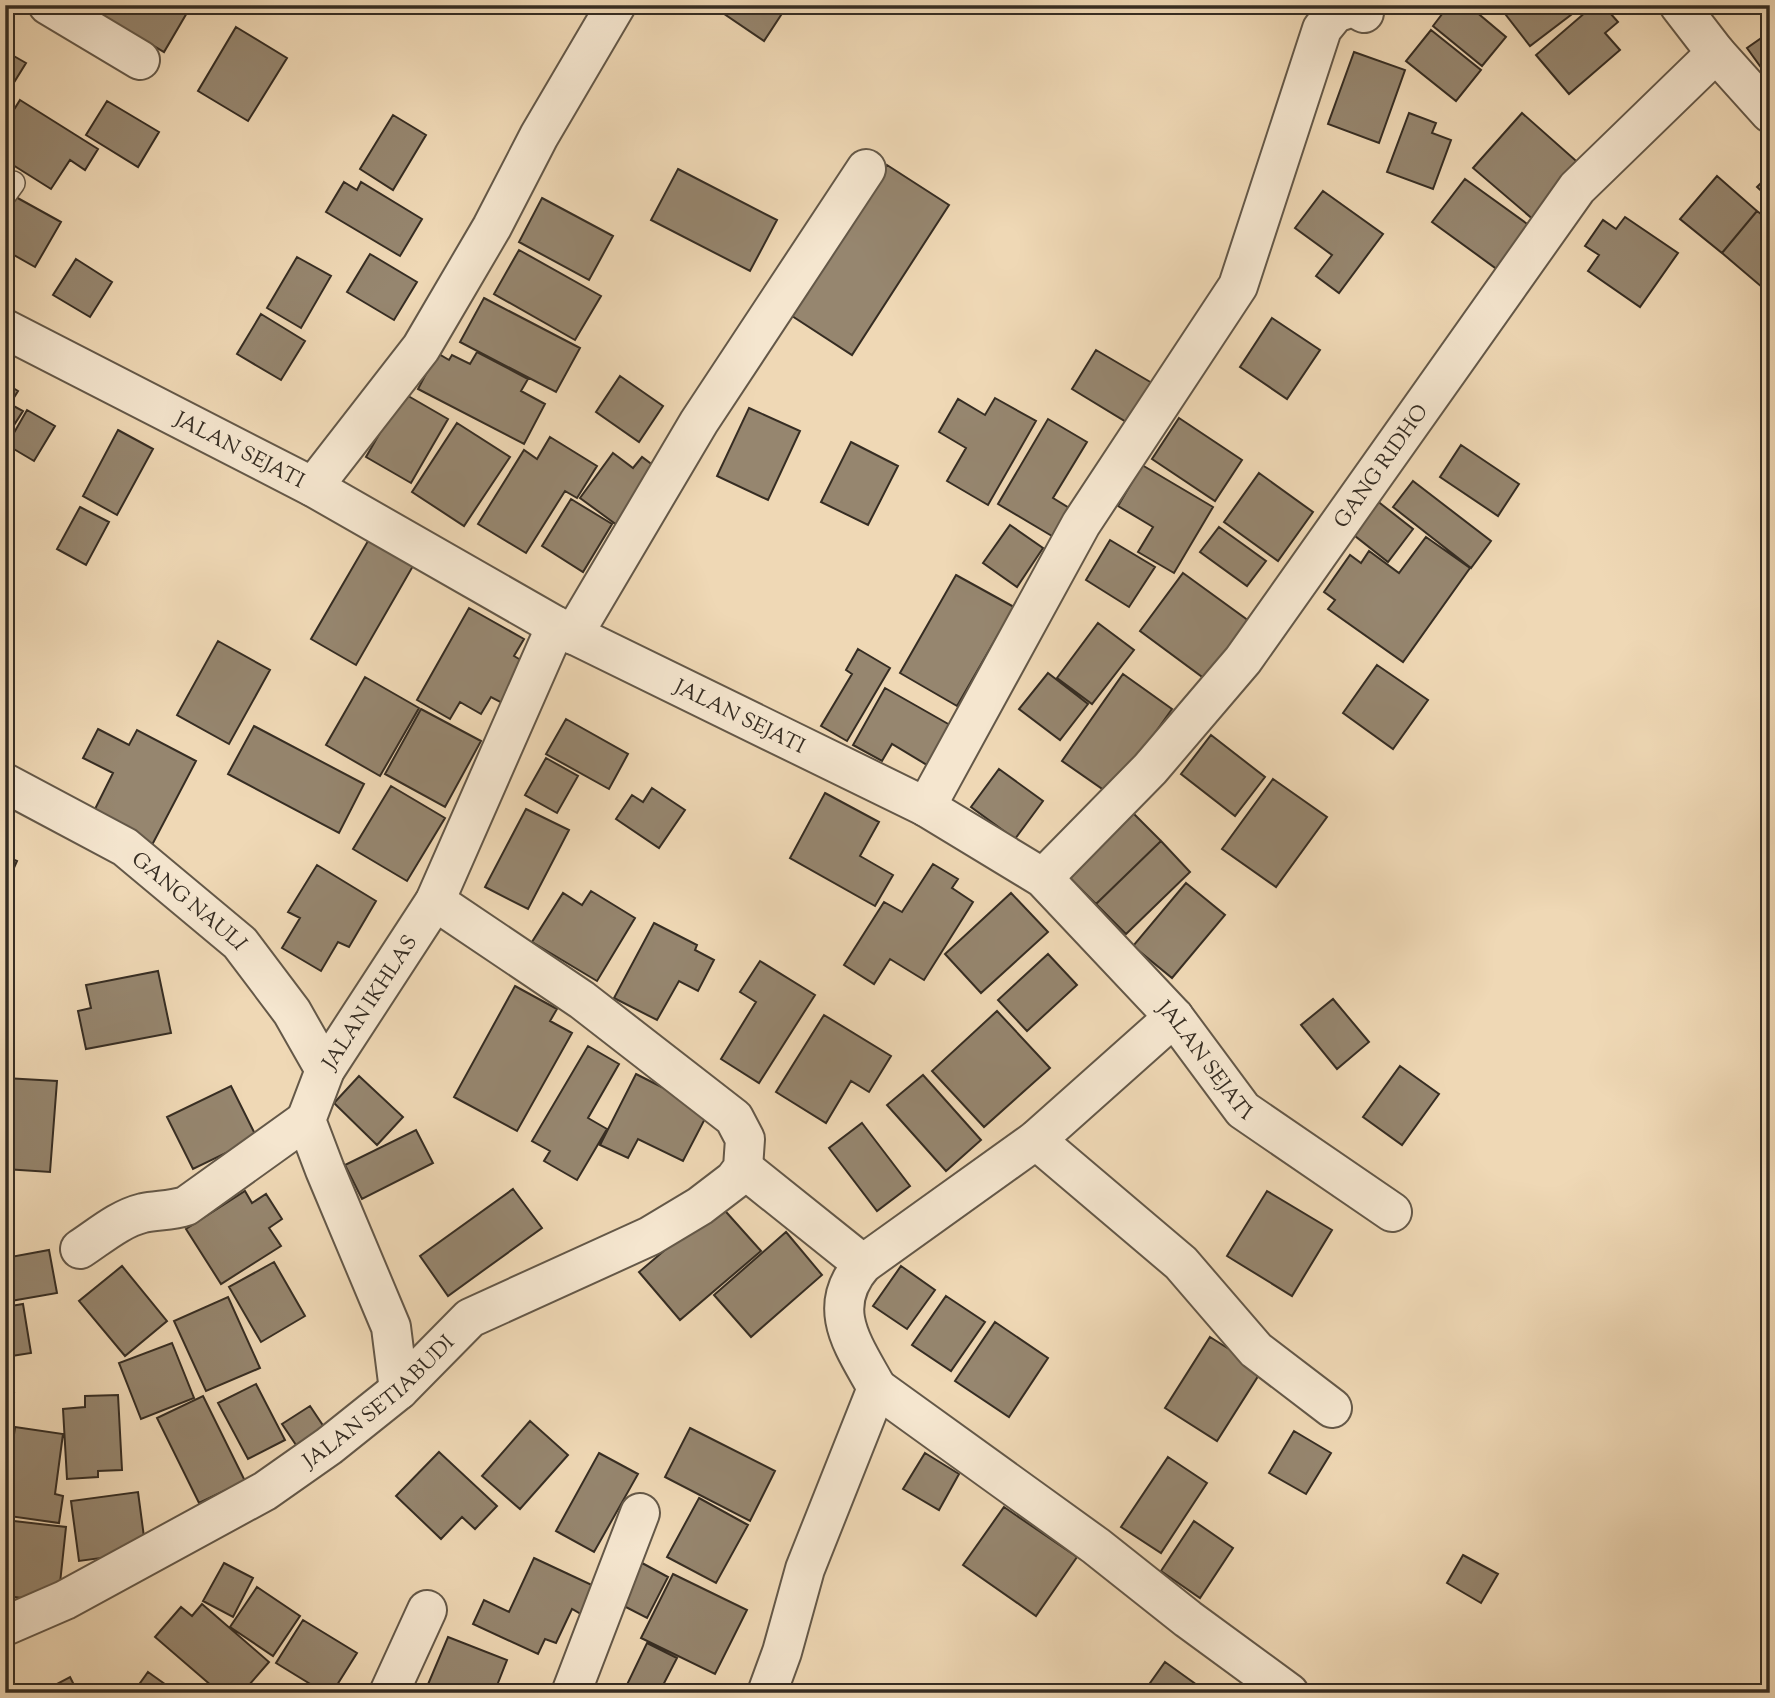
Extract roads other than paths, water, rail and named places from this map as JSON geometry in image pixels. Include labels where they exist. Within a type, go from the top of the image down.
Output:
[{"type":"street","points":[[48,5],[140,60]]},
{"type":"street","points":[[313,487],[421,348],[492,226],[539,136],[616,5]]},
{"type":"street","points":[[1679,5],[1716,53],[1770,113]]},
{"type":"street","points":[[926,807],[1081,524],[1238,286],[1322,29],[1335,13],[1353,7],[1364,13]]},
{"type":"street","name":"GANG RIDHO","points":[[1043,878],[1150,769],[1243,660],[1577,188],[1716,53]]},
{"type":"street","name":"JALAN IKHLAS","points":[[306,1120],[325,1070],[435,901],[565,630],[866,169]]},
{"type":"street","name":"JALAN SEJATI","points":[[5,329],[313,487],[565,630],[926,807],[1043,878],[1174,1017],[1243,1110],[1392,1212]]},
{"type":"street","name":"GANG NAULI","points":[[5,783],[125,847],[240,943],[292,1012],[325,1070]]},
{"type":"street","points":[[435,901],[582,1000],[734,1118],[746,1139],[743,1168],[863,1264]]},
{"type":"street","points":[[1174,1017],[1036,1140],[863,1264],[847,1289],[844,1316],[849,1336],[877,1388],[1096,1546],[1188,1619],[1289,1693]]},
{"type":"street","points":[[80,1249],[125,1219],[186,1206],[306,1120],[391,1327],[399,1390]]},
{"type":"street","points":[[1036,1140],[1181,1263],[1256,1350],[1332,1408]]},
{"type":"street","name":"JALAN SETIABUDI","points":[[5,1626],[65,1601],[265,1491],[329,1446],[399,1390],[470,1318],[650,1236],[700,1206],[734,1180],[743,1168]]},
{"type":"street","points":[[767,1693],[782,1652],[805,1569],[877,1388]]},
{"type":"street","points":[[570,1693],[640,1513]]},
{"type":"street","points":[[389,1693],[427,1610]]}]
